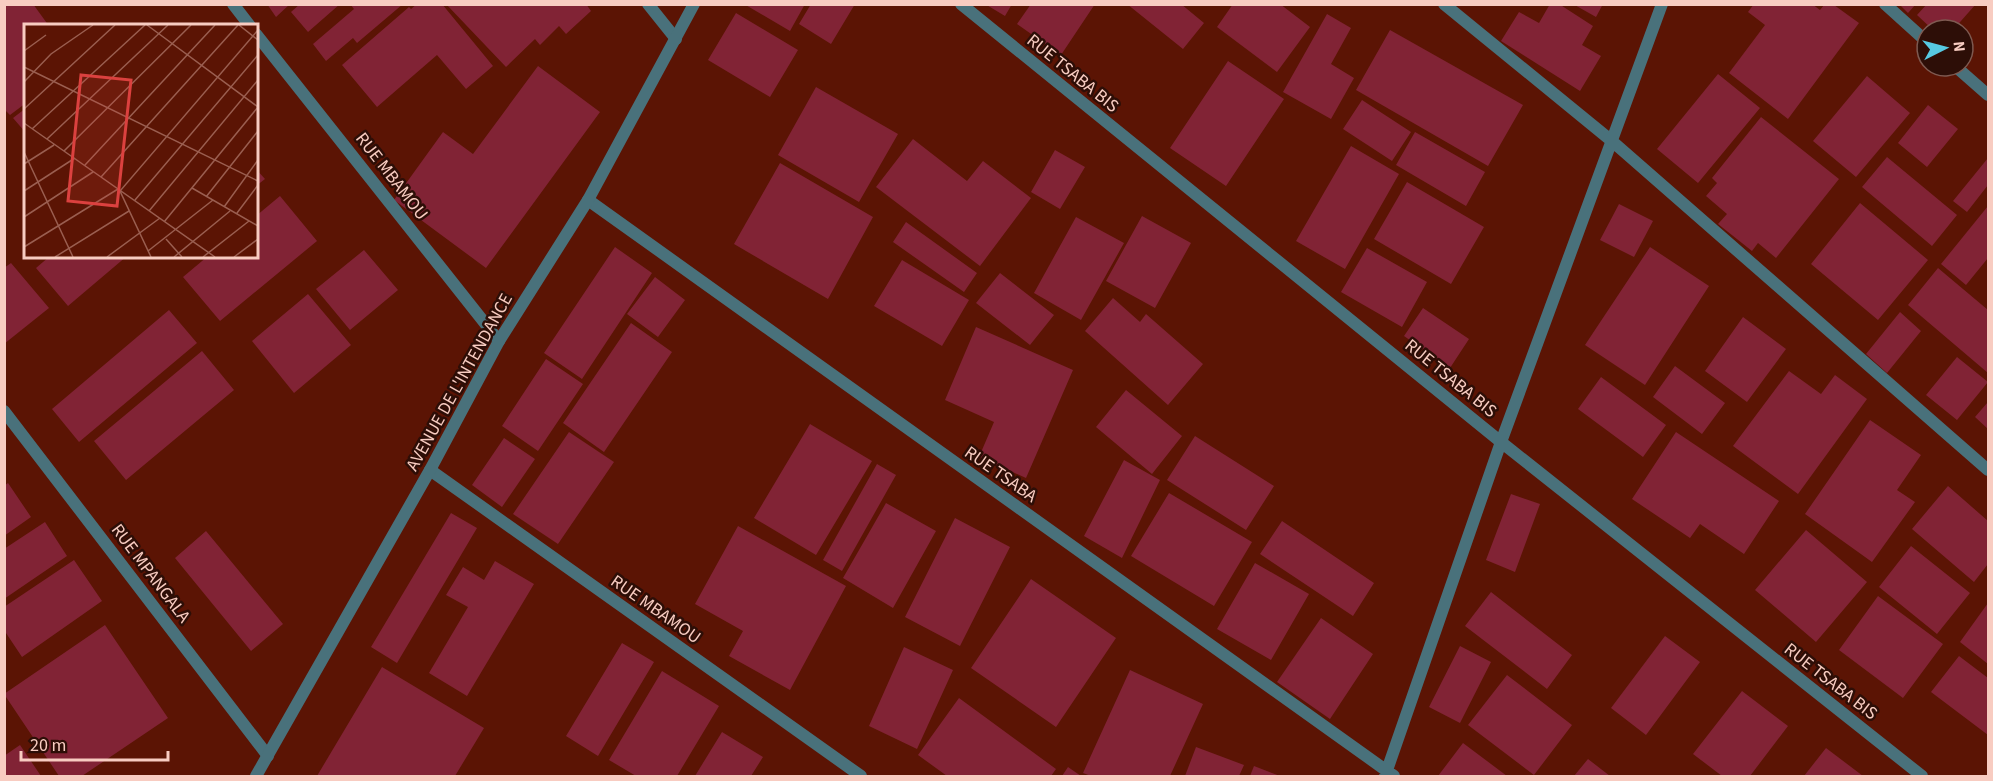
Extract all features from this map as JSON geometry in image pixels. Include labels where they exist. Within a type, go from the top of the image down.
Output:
[{"type":"street","points":[[233,4],[248,24]]},
{"type":"street","points":[[648,4],[676,39]]},
{"type":"street","name":"AVENUE DE L'INTENDANCE","points":[[256,777],[430,470],[499,341],[588,200],[694,4]]},
{"type":"street","name":"RUE TSABA BIS","points":[[961,4],[1501,442],[1922,777]]},
{"type":"street","points":[[1444,4],[1614,142],[1989,470]]},
{"type":"street","points":[[1389,775],[1501,442],[1614,142],[1662,4]]},
{"type":"street","points":[[1885,4],[1915,31]]},
{"type":"street","name":"RUE MBAMOU","points":[[258,37],[499,341]]},
{"type":"street","points":[[1969,78],[1989,95]]},
{"type":"street","name":"RUE TSABA","points":[[588,200],[1389,775]]},
{"type":"street","name":"RUE MPANGALA","points":[[4,411],[268,756]]},
{"type":"street","name":"RUE MBAMOU","points":[[430,470],[861,777]]},
{"type":"building","points":[[4,4],[33,4],[48,24],[24,24],[24,104],[10,115],[4,109]]},
{"type":"building","points":[[267,4],[290,4],[276,17]]},
{"type":"building","points":[[300,4],[340,4],[308,32],[291,12]]},
{"type":"building","points":[[350,4],[403,4],[357,43],[353,38],[326,61],[313,44],[354,9]]},
{"type":"building","points":[[417,4],[442,4],[493,66],[466,89],[437,55],[377,107],[342,65],[409,7],[411,9]]},
{"type":"building","points":[[446,4],[586,4],[591,11],[566,34],[559,26],[540,45],[535,39],[506,67]]},
{"type":"building","points":[[744,4],[805,4],[790,31]]},
{"type":"building","points":[[811,4],[855,4],[831,44],[799,24]]},
{"type":"building","points":[[985,4],[1012,4],[1005,16]]},
{"type":"building","points":[[1031,4],[1095,4],[1061,55],[1017,24]]},
{"type":"building","points":[[1127,4],[1181,4],[1204,23],[1183,49]]},
{"type":"building","points":[[1233,4],[1280,4],[1310,27],[1277,72],[1217,27]]},
{"type":"building","points":[[1550,4],[1559,4],[1593,26],[1582,45],[1601,56],[1580,91],[1501,41],[1519,12],[1539,23]]},
{"type":"building","points":[[1573,4],[1603,4],[1596,17]]},
{"type":"building","points":[[1754,4],[1812,4],[1820,10],[1824,5],[1834,5],[1859,23],[1788,119],[1729,73],[1765,25],[1748,12]]},
{"type":"building","points":[[1899,4],[1916,4],[1908,13]]},
{"type":"building","points":[[1927,4],[1976,4],[1964,18],[1920,18],[1917,15]]},
{"type":"building","points":[[736,13],[798,50],[770,97],[708,60]]},
{"type":"building","points":[[1327,14],[1351,28],[1331,64],[1354,78],[1331,119],[1283,92]]},
{"type":"building","points":[[1390,30],[1523,105],[1488,166],[1356,90]]},
{"type":"building","points":[[1228,61],[1284,99],[1226,186],[1170,148]]},
{"type":"building","points":[[538,66],[600,112],[486,268],[394,200],[443,132],[473,154]]},
{"type":"building","points":[[1718,74],[1760,108],[1698,183],[1657,149]]},
{"type":"building","points":[[1867,76],[1910,113],[1856,177],[1813,141]]},
{"type":"building","points":[[816,87],[898,134],[859,202],[778,155]]},
{"type":"building","points":[[1362,100],[1411,132],[1392,161],[1343,129]]},
{"type":"building","points":[[1928,105],[1958,129],[1927,167],[1898,143]]},
{"type":"building","points":[[24,110],[24,131],[13,118]]},
{"type":"building","points":[[1761,117],[1839,179],[1776,258],[1758,243],[1752,251],[1718,224],[1727,214],[1706,196],[1717,183],[1712,178]]},
{"type":"building","points":[[1415,132],[1485,172],[1466,206],[1396,165]]},
{"type":"building","points":[[913,139],[967,181],[983,161],[1031,198],[980,266],[876,187]]},
{"type":"building","points":[[1351,146],[1399,174],[1345,269],[1296,241]]},
{"type":"building","points":[[1055,150],[1085,167],[1060,209],[1031,192]]},
{"type":"building","points":[[1887,157],[1957,215],[1932,246],[1862,187]]},
{"type":"building","points":[[1988,158],[1988,185],[1967,212],[1953,201]]},
{"type":"building","points":[[780,163],[873,217],[828,299],[734,244]]},
{"type":"building","points":[[258,171],[265,179],[258,184]]},
{"type":"building","points":[[1407,182],[1484,227],[1451,284],[1374,239]]},
{"type":"building","points":[[280,196],[317,241],[220,321],[183,277],[206,258],[258,258],[258,214]]},
{"type":"building","points":[[1860,203],[1928,260],[1878,320],[1811,264]]},
{"type":"building","points":[[1619,204],[1653,221],[1634,257],[1600,240]]},
{"type":"building","points":[[1988,206],[1988,258],[1966,285],[1941,264]]},
{"type":"building","points":[[1142,216],[1191,243],[1155,308],[1106,281]]},
{"type":"building","points":[[1076,217],[1124,243],[1081,320],[1034,293]]},
{"type":"building","points":[[906,222],[977,273],[964,292],[893,242]]},
{"type":"building","points":[[615,247],[652,273],[582,379],[544,353]]},
{"type":"building","points":[[1650,247],[1709,286],[1645,385],[1585,345]]},
{"type":"building","points":[[1367,248],[1427,282],[1402,327],[1341,292]]},
{"type":"building","points":[[364,250],[398,290],[350,330],[316,289]]},
{"type":"building","points":[[48,258],[125,258],[68,306],[36,268]]},
{"type":"building","points":[[902,260],[969,300],[942,346],[874,306]]},
{"type":"building","points":[[11,263],[49,308],[4,344],[4,268]]},
{"type":"building","points":[[1938,268],[1988,310],[1988,373],[1908,305]]},
{"type":"building","points":[[1000,273],[1054,315],[1030,345],[976,303]]},
{"type":"building","points":[[655,277],[685,300],[658,337],[627,314]]},
{"type":"building","points":[[308,294],[351,345],[294,393],[252,341]]},
{"type":"building","points":[[1113,298],[1140,322],[1146,314],[1203,364],[1168,405],[1085,331]]},
{"type":"building","points":[[1423,308],[1469,339],[1450,368],[1404,336]]},
{"type":"building","points":[[169,310],[197,343],[79,442],[52,409]]},
{"type":"building","points":[[1900,312],[1921,331],[1887,373],[1866,354]]},
{"type":"building","points":[[1743,317],[1786,349],[1747,402],[1705,371]]},
{"type":"building","points":[[631,323],[672,352],[604,452],[563,423]]},
{"type":"building","points":[[976,327],[1073,370],[1026,478],[979,457],[994,422],[945,400]]},
{"type":"building","points":[[202,351],[234,390],[126,480],[94,441]]},
{"type":"building","points":[[1957,357],[1988,382],[1957,420],[1926,395]]},
{"type":"building","points":[[546,359],[583,384],[538,451],[502,426]]},
{"type":"building","points":[[1675,366],[1725,403],[1702,434],[1653,397]]},
{"type":"building","points":[[1789,371],[1821,394],[1835,375],[1867,399],[1798,494],[1733,446]]},
{"type":"building","points":[[1601,377],[1666,425],[1643,457],[1578,409]]},
{"type":"building","points":[[1126,390],[1182,436],[1152,474],[1096,427]]},
{"type":"building","points":[[1988,402],[1988,429],[1975,417]]},
{"type":"building","points":[[1870,420],[1921,455],[1897,490],[1915,502],[1872,562],[1805,514]]},
{"type":"building","points":[[810,424],[872,461],[816,555],[754,518]]},
{"type":"building","points":[[569,432],[614,462],[558,544],[513,514]]},
{"type":"building","points":[[1676,432],[1779,501],[1744,554],[1700,524],[1690,538],[1632,499]]},
{"type":"building","points":[[1195,436],[1274,486],[1246,530],[1167,480]]},
{"type":"building","points":[[504,438],[535,459],[502,507],[472,485]]},
{"type":"building","points":[[1124,460],[1160,480],[1122,558],[1084,536]]},
{"type":"building","points":[[877,464],[896,475],[842,571],[823,560]]},
{"type":"building","points":[[8,483],[31,517],[4,536],[4,486]]},
{"type":"building","points":[[1948,486],[1988,521],[1988,564],[1974,582],[1912,529]]},
{"type":"building","points":[[1169,493],[1252,542],[1214,606],[1131,556]]},
{"type":"building","points":[[1511,494],[1540,504],[1515,572],[1486,560]]},
{"type":"building","points":[[886,503],[936,531],[893,608],[843,578]]},
{"type":"building","points":[[451,513],[477,528],[397,663],[371,647]]},
{"type":"building","points":[[955,518],[1010,547],[960,646],[905,617]]},
{"type":"building","points":[[1282,521],[1374,583],[1353,616],[1260,554]]},
{"type":"building","points":[[45,522],[67,556],[4,599],[4,549]]},
{"type":"building","points":[[738,526],[846,586],[790,690],[729,656],[743,631],[695,604]]},
{"type":"building","points":[[1806,530],[1867,582],[1816,642],[1755,590]]},
{"type":"building","points":[[206,531],[283,624],[251,651],[175,558]]},
{"type":"building","points":[[1911,546],[1970,593],[1937,634],[1879,587]]},
{"type":"building","points":[[74,560],[102,601],[22,657],[4,630],[4,607]]},
{"type":"building","points":[[495,561],[534,584],[467,696],[429,673],[468,607],[446,595],[463,567],[484,580]]},
{"type":"building","points":[[1255,563],[1309,594],[1271,660],[1217,629]]},
{"type":"building","points":[[1031,579],[1116,638],[1056,727],[971,668]]},
{"type":"building","points":[[1491,592],[1572,655],[1547,689],[1465,626]]},
{"type":"building","points":[[1878,596],[1943,644],[1903,698],[1839,650]]},
{"type":"building","points":[[1988,603],[1988,664],[1960,642]]},
{"type":"building","points":[[1321,618],[1373,654],[1330,719],[1277,682]]},
{"type":"building","points":[[105,625],[168,718],[82,776],[59,776],[4,694]]},
{"type":"building","points":[[1665,636],[1700,662],[1646,735],[1611,708]]},
{"type":"building","points":[[622,643],[654,662],[598,756],[566,736]]},
{"type":"building","points":[[1460,646],[1491,662],[1460,723],[1429,707]]},
{"type":"building","points":[[904,647],[953,670],[917,749],[869,726]]},
{"type":"building","points":[[1959,656],[1988,678],[1988,735],[1931,692]]},
{"type":"building","points":[[382,667],[484,728],[455,776],[317,776]]},
{"type":"building","points":[[1130,670],[1203,704],[1170,776],[1091,776],[1083,773]]},
{"type":"building","points":[[662,671],[719,706],[677,776],[636,776],[609,760]]},
{"type":"building","points":[[1507,675],[1572,725],[1534,775],[1468,725]]},
{"type":"building","points":[[1742,691],[1788,726],[1750,776],[1722,776],[1693,754]]},
{"type":"building","points":[[959,698],[1056,769],[1051,776],[947,776],[918,755]]},
{"type":"building","points":[[722,732],[763,757],[751,776],[695,776]]},
{"type":"building","points":[[1463,743],[1507,776],[1438,776]]},
{"type":"building","points":[[20,745],[41,776],[4,776],[4,756]]},
{"type":"building","points":[[1196,747],[1244,765],[1239,776],[1185,776]]},
{"type":"building","points":[[1826,748],[1863,776],[1804,776]]},
{"type":"building","points":[[1588,759],[1610,776],[1574,776]]},
{"type":"building","points":[[1254,766],[1280,776],[1250,776]]},
{"type":"building","points":[[1068,767],[1081,776],[1062,776]]}]
